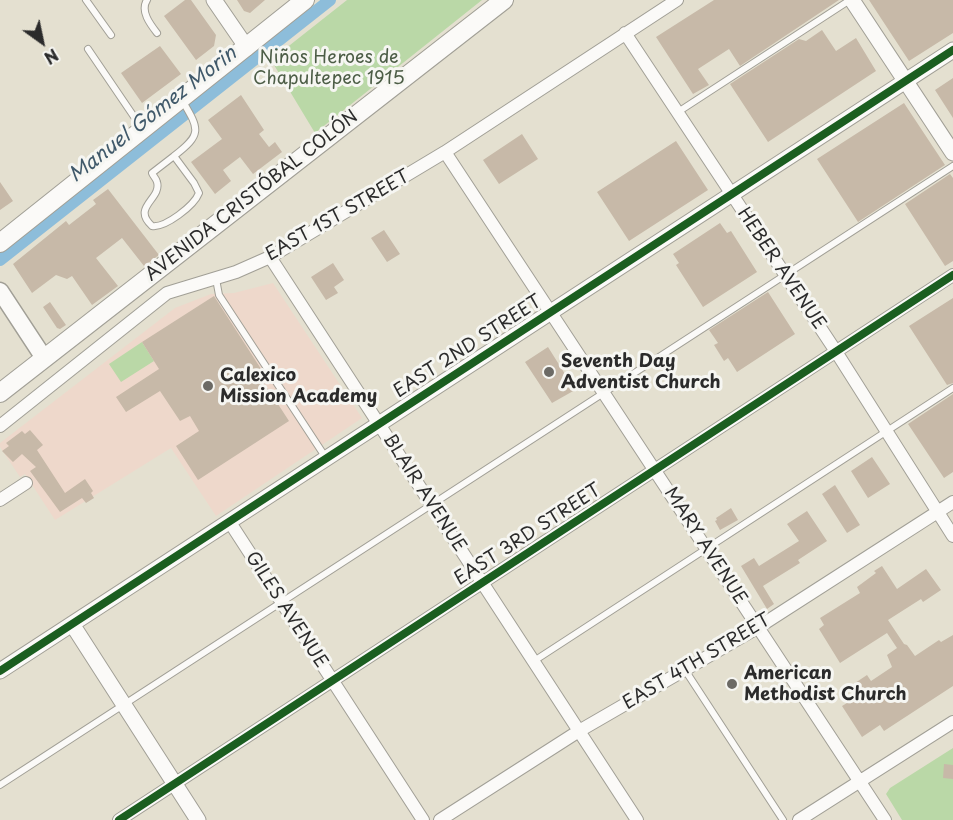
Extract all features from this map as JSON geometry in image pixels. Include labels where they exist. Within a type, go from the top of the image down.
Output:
[{"type":"main road","points":[[0,243],[305,0]]},
{"type":"main road","points":[[102,313],[117,293],[490,0]]},
{"type":"main road","name":"AVENIDA CRISTÓBAL COLÓN","points":[[0,393],[504,0]]},
{"type":"main road","points":[[0,291],[44,358]]},
{"type":"street","points":[[214,0],[247,48]]},
{"type":"street","name":"EAST 1ST STREET","points":[[0,426],[167,293],[216,278],[270,257],[445,152],[677,0]]},
{"type":"street","points":[[852,0],[953,153]]},
{"type":"street","name":"HEBER AVENUE","points":[[625,33],[835,350],[953,536]]},
{"type":"street","name":"EAST 2ND STREET","points":[[1,669],[953,50]]},
{"type":"street","name":"MARY AVENUE","points":[[445,152],[885,820]]},
{"type":"street","name":"BLAIR AVENUE","points":[[270,257],[637,820]]},
{"type":"street","name":"EAST 3RD STREET","points":[[119,820],[953,275]]},
{"type":"street","points":[[0,500],[26,483]]},
{"type":"street","name":"EAST 4TH STREET","points":[[441,820],[579,731],[757,627],[953,502]]},
{"type":"street","name":"GILES AVENUE","points":[[229,521],[423,820]]},
{"type":"street","points":[[72,624],[198,820]]},
{"type":"street","points":[[799,820],[953,722]]},
{"type":"lane","points":[[86,0],[111,35]]},
{"type":"lane","points":[[147,0],[144,4],[145,12],[156,33]]},
{"type":"lane","points":[[678,112],[852,0]]},
{"type":"lane","points":[[88,49],[143,130]]},
{"type":"lane","points":[[174,156],[195,183],[199,193],[189,207],[162,226],[152,226],[147,221],[145,212],[146,205],[157,188],[157,182],[152,173],[191,141],[196,127],[182,100]]},
{"type":"lane","points":[[0,785],[953,166]]},
{"type":"lane","points":[[216,278],[219,295],[326,458]]},
{"type":"lane","points":[[534,662],[953,388]]},
{"type":"lane","points":[[685,669],[783,820]]},
{"type":"shaded area","name":"Calexico Mission Academy","points":[[273,283],[362,418],[216,516],[171,448],[55,520],[25,474],[20,477],[0,447],[0,443],[175,308],[211,294],[234,293]]},
{"type":"green space","name":"Niños Heroes de Chapultepec 1915","points":[[347,0],[482,0],[315,133],[271,60]]},
{"type":"green space","points":[[142,342],[154,361],[121,382],[109,364]]},
{"type":"green space","points":[[953,748],[953,820],[902,820],[886,794],[890,788]]},
{"type":"building","points":[[185,0],[191,0],[216,35],[214,46],[196,60],[164,16]]},
{"type":"building","points":[[237,0],[265,0],[250,13],[244,11]]},
{"type":"building","points":[[714,0],[839,0],[740,66],[729,49],[698,69],[709,85],[693,94],[656,37]]},
{"type":"building","points":[[869,0],[953,0],[953,33],[909,61]]},
{"type":"building","points":[[822,30],[836,51],[856,38],[876,71],[768,142],[730,84],[799,39],[806,41]]},
{"type":"building","points":[[160,46],[181,74],[142,103],[121,73]]},
{"type":"building","points":[[953,78],[953,118],[935,90]]},
{"type":"building","points":[[241,95],[264,130],[259,134],[269,147],[275,142],[282,152],[253,174],[240,157],[223,170],[231,181],[215,194],[191,162],[222,139],[208,120]]},
{"type":"building","points":[[904,103],[945,165],[858,222],[817,159]]},
{"type":"building","points":[[522,134],[538,159],[499,184],[483,160]]},
{"type":"building","points":[[676,141],[708,190],[629,241],[597,192]]},
{"type":"building","points":[[950,174],[953,178],[953,261],[945,266],[905,204]]},
{"type":"building","points":[[0,182],[13,201],[0,210]]},
{"type":"building","points":[[108,189],[159,255],[144,266],[122,238],[96,258],[118,286],[92,305],[72,276],[67,279],[56,275],[32,293],[13,264],[66,221],[69,225],[96,204],[93,200]]},
{"type":"building","points":[[720,223],[727,233],[731,231],[757,272],[703,307],[676,265],[679,263],[673,254]]},
{"type":"building","points":[[384,230],[400,254],[387,262],[371,238]]},
{"type":"building","points":[[333,263],[344,280],[334,287],[338,293],[326,300],[311,277]]},
{"type":"building","points":[[768,292],[795,334],[737,372],[728,358],[724,361],[714,345],[718,343],[709,330]]},
{"type":"building","points":[[214,296],[263,372],[259,375],[289,421],[198,480],[176,446],[199,431],[190,416],[180,421],[160,391],[126,412],[116,397],[159,369],[142,342]]},
{"type":"building","points":[[953,298],[953,383],[947,385],[909,326]]},
{"type":"building","points":[[50,302],[66,325],[60,329],[43,307]]},
{"type":"building","points":[[548,347],[575,390],[552,403],[525,362]]},
{"type":"building","points":[[953,394],[953,472],[944,478],[908,424]]},
{"type":"building","points":[[30,430],[43,445],[37,450],[65,493],[85,479],[93,491],[91,493],[94,498],[86,503],[82,498],[60,512],[30,471],[36,467],[22,454],[13,462],[2,451],[9,446],[6,443],[22,431],[25,434]]},
{"type":"building","points":[[872,457],[890,484],[868,498],[851,471]]},
{"type":"building","points":[[835,485],[860,525],[847,533],[822,494]]},
{"type":"building","points":[[731,508],[738,520],[720,530],[715,521],[716,518]]},
{"type":"building","points":[[807,511],[827,541],[798,560],[800,563],[763,586],[774,604],[767,609],[741,566],[754,558],[759,566],[799,541],[787,524]]},
{"type":"building","points":[[882,566],[897,589],[926,569],[941,590],[923,602],[921,599],[888,620],[915,656],[939,640],[941,642],[953,635],[953,686],[884,731],[880,725],[862,737],[842,706],[862,694],[855,683],[867,675],[871,681],[892,667],[887,655],[897,648],[887,633],[840,663],[819,629],[824,625],[820,618],[860,593],[857,587]]},
{"type":"building","points":[[944,764],[953,765],[953,779],[943,778]]},
{"type":"waterway","name":"Manuel Gómez Morin","points":[[0,260],[330,0]]},
{"type":"cycle path","points":[[0,671],[953,50]]},
{"type":"cycle path","points":[[119,820],[953,275]]},
{"type":"place","name":"Seventh Day Adventist Church","points":[[549,372]]},
{"type":"place","name":"Calexico Mission Academy","points":[[208,386]]},
{"type":"place","name":"American Methodist Church","points":[[732,684]]}]
